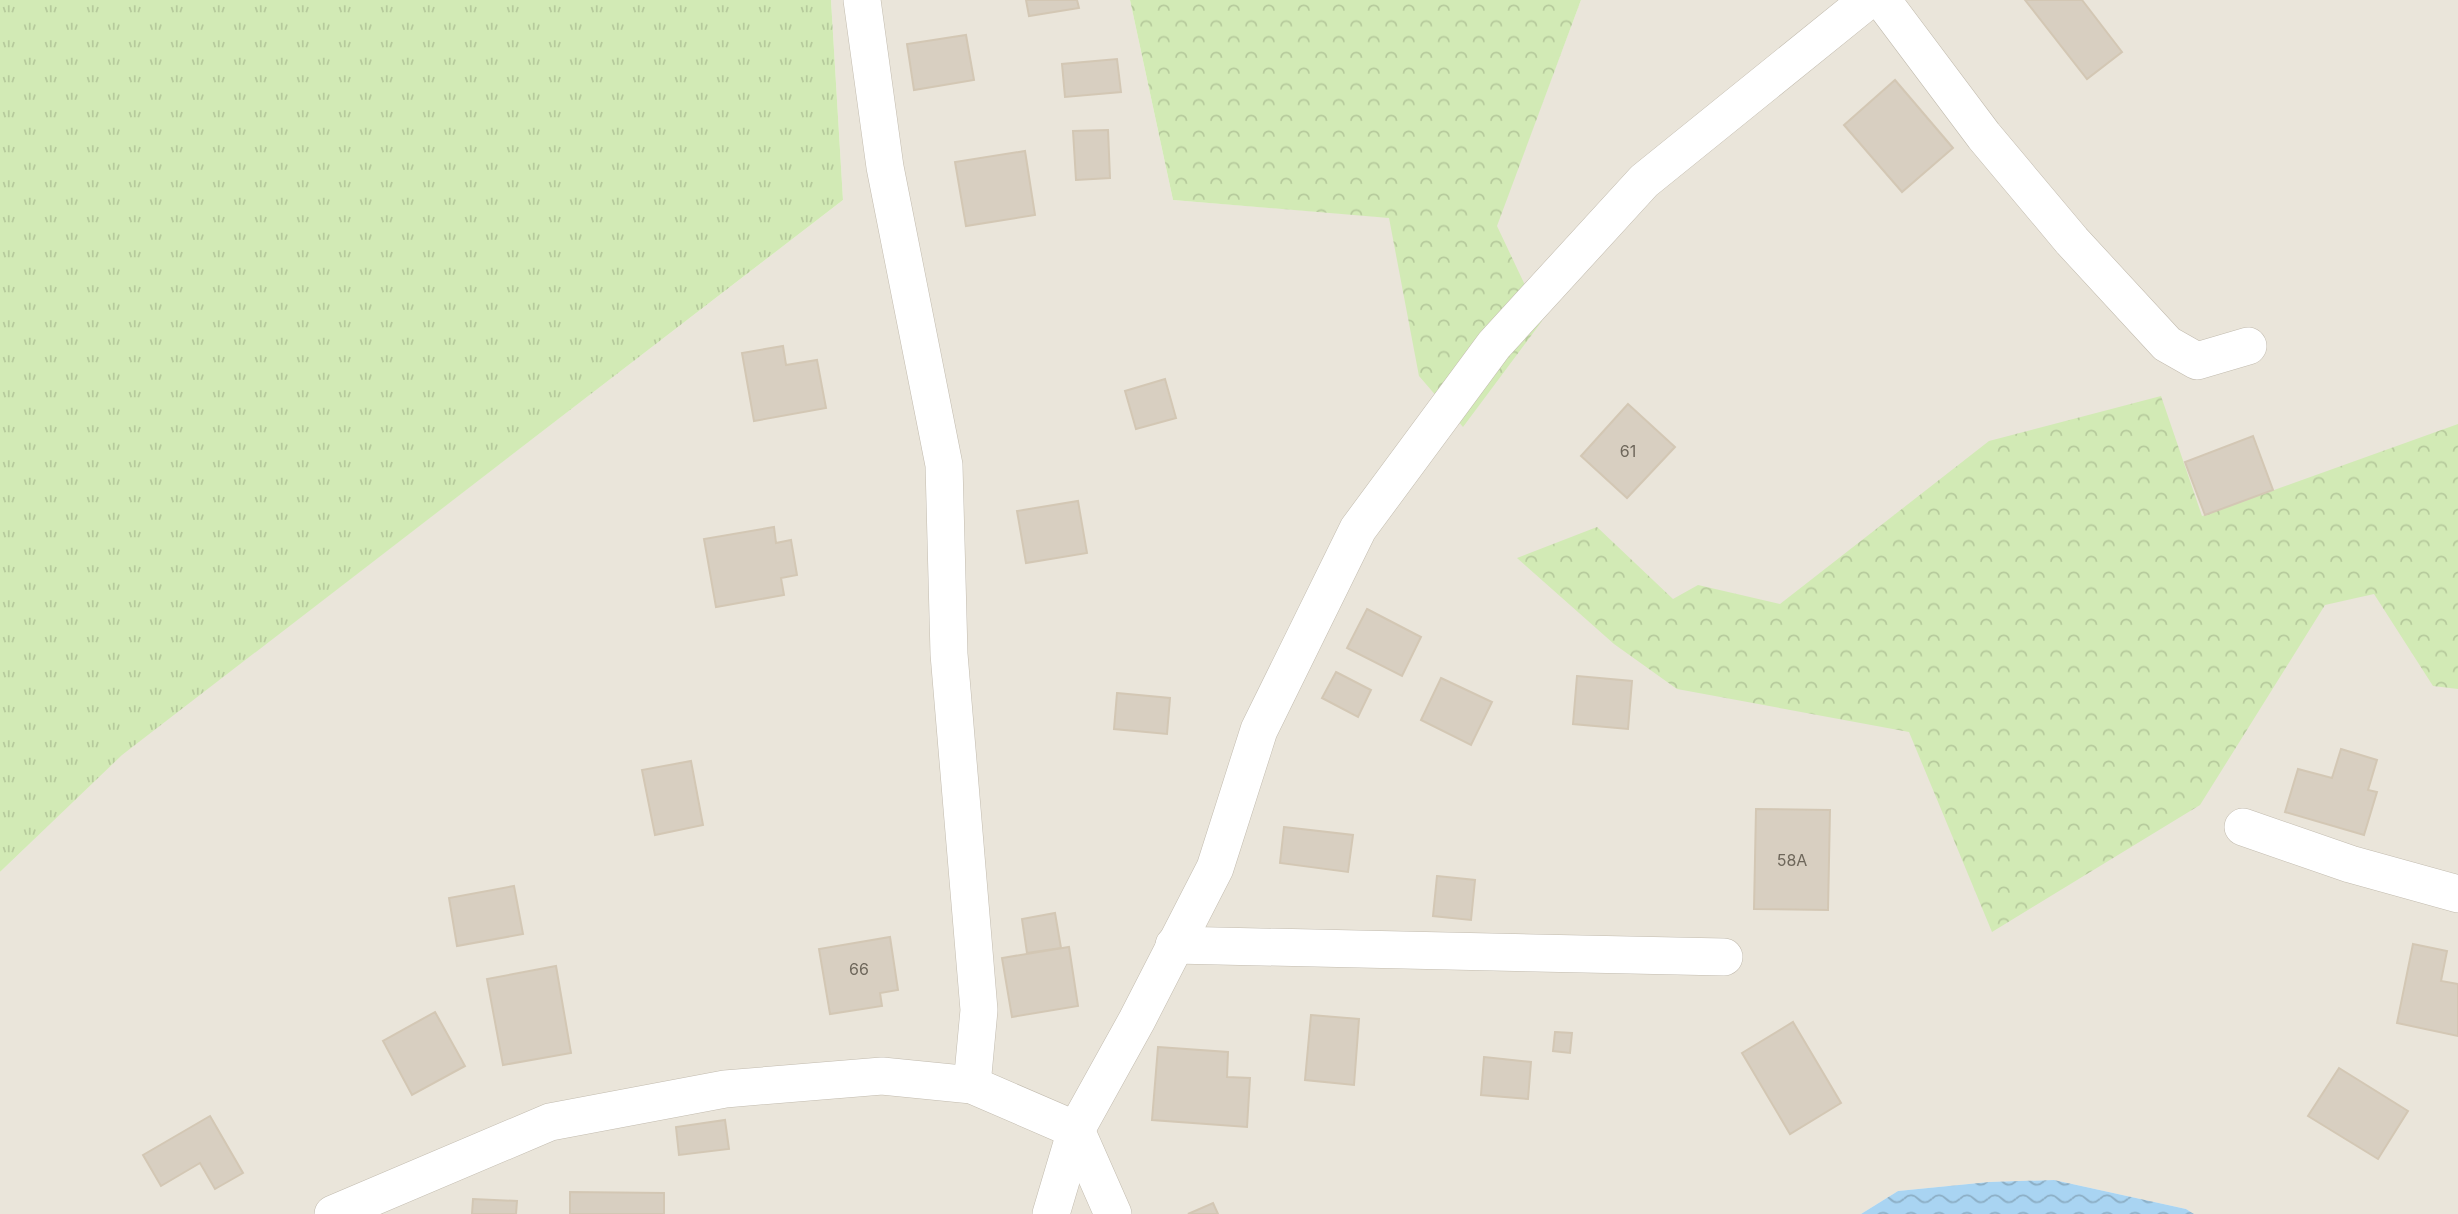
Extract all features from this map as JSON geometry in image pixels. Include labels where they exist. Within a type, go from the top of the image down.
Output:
[{"type":"street","points":[[862,0],[885,167],[944,465],[948,654],[979,1010],[972,1085]]},
{"type":"street","points":[[1052,1214],[1076,1130],[1137,1020],[1215,868],[1259,730],[1358,530],[1494,345],[1644,181],[1868,0]]},
{"type":"street","points":[[1882,0],[1984,136],[2072,241],[2167,344],[2197,361],[2248,346]]},
{"type":"street","points":[[2243,827],[2350,864],[2458,894]]},
{"type":"street","points":[[1174,945],[1724,957]]},
{"type":"street","points":[[333,1214],[550,1122],[725,1088],[882,1076],[972,1085],[1076,1130],[1113,1214]]},
{"type":"shaded area","points":[[831,0],[1130,0],[1173,200],[1496,226],[1581,0],[2458,0],[2458,1214],[2194,1214],[2186,1209],[2054,1180],[1989,1182],[1898,1191],[1861,1214],[0,1214],[0,872],[121,755],[843,200]]},
{"type":"green space","points":[[0,0],[831,0],[843,200],[122,755],[0,872]]},
{"type":"green space","points":[[1130,0],[1581,0],[1497,226],[1542,321],[1463,427],[1419,376],[1389,218],[1173,200]]},
{"type":"green space","points":[[2161,396],[2202,516],[2458,424],[2458,689],[2433,686],[2374,594],[2325,605],[2200,805],[1992,932],[1909,732],[1677,689],[1614,644],[1517,558],[1597,527],[1673,599],[1698,585],[1780,604],[1989,441]]},
{"type":"water","points":[[2054,1180],[2186,1209],[2194,1214],[1861,1214],[1898,1191],[1989,1182]]},
{"type":"building","points":[[1026,0],[1077,0],[1079,8],[1029,16]]},
{"type":"building","points":[[2025,0],[2082,0],[2122,52],[2087,79]]},
{"type":"building","points":[[966,35],[974,80],[914,90],[907,44]]},
{"type":"building","points":[[1117,59],[1121,92],[1065,97],[1062,64]]},
{"type":"building","points":[[1895,80],[1953,148],[1902,192],[1844,125]]},
{"type":"building","points":[[1108,130],[1110,178],[1076,180],[1073,131]]},
{"type":"building","points":[[1025,151],[1035,215],[966,226],[955,162]]},
{"type":"building","points":[[783,346],[786,365],[817,360],[826,408],[754,421],[742,353]]},
{"type":"building","points":[[1165,379],[1176,418],[1136,429],[1125,391]]},
{"type":"building","points":[[1628,404],[1675,447],[1627,498],[1581,456]]},
{"type":"building","points":[[2253,436],[2273,490],[2205,515],[2185,462]]},
{"type":"building","points":[[1078,501],[1087,553],[1026,563],[1017,511]]},
{"type":"building","points":[[774,527],[776,543],[791,540],[797,575],[781,578],[784,595],[716,607],[704,539]]},
{"type":"building","points":[[1367,609],[1421,637],[1402,676],[1347,648]]},
{"type":"building","points":[[1336,672],[1371,690],[1358,717],[1322,698]]},
{"type":"building","points":[[1577,676],[1632,681],[1628,729],[1573,724]]},
{"type":"building","points":[[1441,678],[1492,702],[1471,745],[1421,720]]},
{"type":"building","points":[[1117,693],[1170,698],[1167,734],[1114,729]]},
{"type":"building","points":[[2341,749],[2377,760],[2368,790],[2377,792],[2364,835],[2285,812],[2298,769],[2332,778]]},
{"type":"building","points":[[691,761],[703,825],[655,835],[642,770]]},
{"type":"building","points":[[1756,809],[1830,810],[1828,910],[1754,909]]},
{"type":"building","points":[[1284,827],[1353,835],[1348,872],[1280,863]]},
{"type":"building","points":[[1437,876],[1475,880],[1471,920],[1433,916]]},
{"type":"building","points":[[514,886],[523,934],[457,946],[449,898]]},
{"type":"building","points":[[1055,913],[1061,948],[1027,953],[1022,919]]},
{"type":"building","points":[[890,937],[898,990],[880,993],[882,1006],[830,1014],[819,949]]},
{"type":"building","points":[[2413,944],[2447,951],[2441,981],[2458,984],[2458,1036],[2397,1023]]},
{"type":"building","points":[[1069,947],[1078,1006],[1012,1017],[1002,958]]},
{"type":"building","points":[[556,966],[571,1053],[503,1065],[487,979]]},
{"type":"building","points":[[435,1012],[465,1066],[412,1095],[383,1041]]},
{"type":"building","points":[[1311,1015],[1359,1019],[1354,1085],[1305,1080]]},
{"type":"building","points":[[1793,1022],[1841,1103],[1790,1134],[1742,1053]]},
{"type":"building","points":[[1555,1032],[1572,1033],[1570,1053],[1553,1051]]},
{"type":"building","points":[[1158,1047],[1228,1052],[1227,1077],[1250,1078],[1247,1127],[1152,1120]]},
{"type":"building","points":[[1484,1057],[1531,1062],[1528,1099],[1481,1095]]},
{"type":"building","points":[[2339,1068],[2408,1111],[2378,1159],[2308,1116]]},
{"type":"building","points":[[210,1116],[243,1173],[215,1189],[200,1163],[161,1186],[143,1155]]},
{"type":"building","points":[[725,1120],[729,1149],[679,1155],[676,1127]]},
{"type":"building","points":[[570,1192],[664,1193],[664,1214],[570,1214]]},
{"type":"building","points":[[473,1199],[517,1201],[516,1214],[472,1214]]},
{"type":"building","points":[[1213,1203],[1218,1214],[1188,1214]]}]
